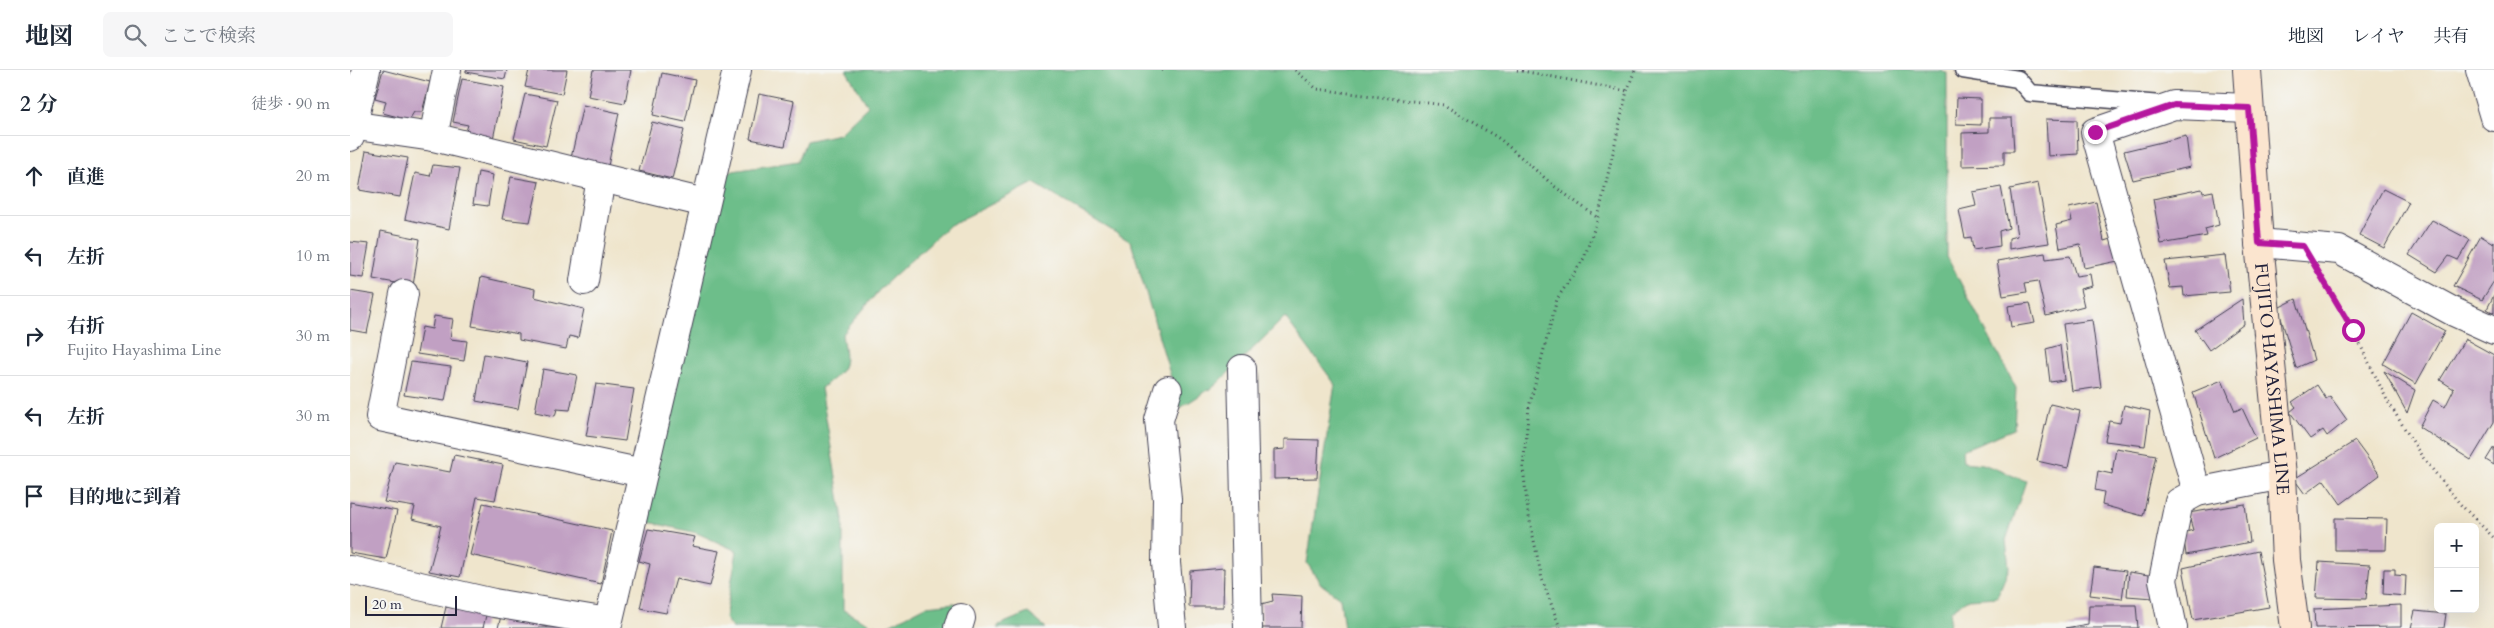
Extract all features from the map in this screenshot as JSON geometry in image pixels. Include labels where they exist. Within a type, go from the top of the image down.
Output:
[{"type":"main road","name":"FUJITO HAYASHIMA LINE","points":[[2247,70],[2259,243],[2282,475],[2286,560],[2295,628]]},
{"type":"street","points":[[366,70],[351,129],[433,137],[705,203]]},
{"type":"street","points":[[433,137],[447,70]]},
{"type":"street","points":[[350,570],[494,604],[608,625],[737,70]]},
{"type":"street","points":[[2480,70],[2494,117]]},
{"type":"street","points":[[2197,492],[2095,132],[2174,105],[2249,108]]},
{"type":"street","points":[[584,281],[601,178]]},
{"type":"street","points":[[2259,243],[2339,250],[2454,312],[2494,330]]},
{"type":"street","points":[[404,294],[380,417],[643,473]]},
{"type":"street","points":[[1242,369],[1248,628]]},
{"type":"street","points":[[1168,390],[1158,420],[1167,499],[1166,563],[1172,628]]},
{"type":"street","points":[[2173,628],[2164,580],[2179,502],[2197,492],[2282,475]]},
{"type":"lane","points":[[1963,70],[2018,79],[2030,93],[2174,105]]},
{"type":"path","points":[[1295,70],[1317,89],[1444,105],[1500,139],[1554,186],[1598,218]]},
{"type":"path","points":[[1517,70],[1627,91]]},
{"type":"path","points":[[1560,628],[1542,579],[1528,512],[1523,468],[1529,407],[1557,299],[1584,258],[1598,218],[1627,91],[1635,70]]},
{"type":"path","points":[[2303,246],[2353,330],[2387,400],[2421,454],[2460,504],[2494,538]]},
{"type":"green space","points":[[846,70],[1940,70],[1947,73],[1947,257],[2016,388],[2014,429],[1962,450],[1963,462],[1983,464],[2026,481],[2006,540],[2009,568],[1997,597],[1968,599],[1951,610],[1949,628],[1344,628],[1340,598],[1321,584],[1307,563],[1335,384],[1285,317],[1216,385],[1180,408],[1131,242],[1034,183],[948,226],[881,288],[842,335],[845,355],[843,367],[836,376],[821,388],[843,519],[843,610],[870,624],[885,627],[926,606],[955,603],[974,628],[732,628],[725,618],[737,551],[697,533],[649,522],[642,506],[720,173],[798,161],[806,141],[839,134],[868,106]]},
{"type":"green space","points":[[1028,613],[1046,628],[997,628],[999,625]]},
{"type":"building","points":[[383,70],[430,82],[422,112],[414,112],[409,120],[383,113],[386,101],[375,98]]},
{"type":"building","points":[[466,70],[507,70],[505,79],[466,72]]},
{"type":"building","points":[[529,70],[567,70],[562,94],[525,87]]},
{"type":"building","points":[[593,70],[631,70],[625,103],[588,96]]},
{"type":"building","points":[[662,73],[695,80],[685,122],[653,115]]},
{"type":"building","points":[[462,79],[504,87],[493,139],[465,134],[468,125],[453,122]]},
{"type":"building","points":[[525,94],[557,100],[546,146],[514,139]]},
{"type":"building","points":[[759,94],[794,101],[785,146],[750,139]]},
{"type":"building","points":[[1957,98],[1981,99],[1981,125],[1956,124]]},
{"type":"building","points":[[583,105],[619,113],[608,166],[571,158]]},
{"type":"building","points":[[1989,118],[2012,118],[2014,151],[2004,151],[2004,165],[1962,166],[1962,133],[1989,132]]},
{"type":"building","points":[[2046,119],[2077,120],[2078,154],[2048,156]]},
{"type":"building","points":[[652,122],[684,130],[672,179],[639,171]]},
{"type":"building","points":[[2186,136],[2190,167],[2133,180],[2124,151]]},
{"type":"building","points":[[366,151],[408,158],[400,197],[359,190]]},
{"type":"building","points":[[433,165],[460,168],[449,229],[405,219],[415,173],[430,176]]},
{"type":"building","points":[[478,172],[493,175],[488,206],[473,204]]},
{"type":"building","points":[[511,177],[539,182],[530,222],[502,219]]},
{"type":"building","points":[[2038,183],[2049,243],[2009,249],[2009,238],[2017,236],[2010,189]]},
{"type":"building","points":[[2001,187],[2009,228],[1999,231],[2000,246],[1973,250],[1971,237],[1965,238],[1959,210],[1976,206],[1973,192]]},
{"type":"building","points":[[2202,189],[2203,193],[2213,191],[2219,225],[2205,229],[2207,236],[2161,244],[2153,199]]},
{"type":"building","points":[[2383,189],[2409,202],[2384,248],[2359,235]]},
{"type":"building","points":[[2096,202],[2104,241],[2114,238],[2118,261],[2084,268],[2080,244],[2060,248],[2056,225],[2072,221],[2069,208]]},
{"type":"building","points":[[2432,220],[2470,240],[2458,260],[2449,256],[2437,272],[2409,255]]},
{"type":"building","points":[[381,231],[420,239],[413,286],[373,279]]},
{"type":"building","points":[[2481,236],[2493,243],[2494,241],[2494,281],[2482,300],[2453,286]]},
{"type":"building","points":[[350,242],[369,244],[363,278],[350,276]]},
{"type":"building","points":[[2045,253],[2046,259],[2070,256],[2076,276],[2090,274],[2092,286],[2080,289],[2084,306],[2046,316],[2038,281],[2025,283],[2027,292],[2003,296],[1997,261]]},
{"type":"building","points":[[2225,255],[2230,292],[2184,296],[2183,287],[2170,288],[2165,261]]},
{"type":"building","points":[[481,277],[535,289],[534,297],[584,309],[578,338],[569,336],[566,349],[519,340],[519,334],[472,326]]},
{"type":"building","points":[[350,291],[375,295],[367,333],[350,330]]},
{"type":"building","points":[[2494,295],[2494,313],[2487,309]]},
{"type":"building","points":[[2242,299],[2244,324],[2209,350],[2195,330]]},
{"type":"building","points":[[2296,299],[2314,360],[2296,368],[2278,308]]},
{"type":"building","points":[[2030,303],[2035,323],[2011,327],[2008,306]]},
{"type":"building","points":[[2411,312],[2445,331],[2416,384],[2383,364]]},
{"type":"building","points":[[434,316],[453,319],[450,339],[467,341],[464,361],[417,354],[422,327],[432,329]]},
{"type":"building","points":[[2092,320],[2101,387],[2072,391],[2063,324]]},
{"type":"building","points":[[2465,339],[2494,355],[2494,422],[2471,460],[2419,427],[2433,400],[2445,407],[2454,389],[2440,380]]},
{"type":"building","points":[[2060,345],[2064,380],[2050,382],[2046,349]]},
{"type":"building","points":[[484,354],[527,362],[518,409],[476,401]]},
{"type":"building","points":[[411,362],[451,367],[445,401],[404,395]]},
{"type":"building","points":[[543,369],[577,375],[570,410],[557,409],[555,416],[535,412]]},
{"type":"building","points":[[2384,371],[2415,390],[2407,413]]},
{"type":"building","points":[[2222,380],[2235,411],[2242,408],[2256,438],[2214,458],[2193,392]]},
{"type":"building","points":[[596,384],[634,389],[625,441],[586,436]]},
{"type":"building","points":[[2317,385],[2326,399],[2330,396],[2347,420],[2327,436],[2323,430],[2310,439],[2290,412],[2296,407],[2292,402]]},
{"type":"building","points":[[2050,404],[2080,411],[2068,468],[2037,461]]},
{"type":"building","points":[[2124,405],[2150,411],[2145,446],[2105,441],[2109,421],[2120,423]]},
{"type":"building","points":[[1285,439],[1319,440],[1317,478],[1274,479],[1274,450],[1285,449]]},
{"type":"building","points":[[2355,441],[2380,475],[2341,504],[2324,480],[2305,494],[2294,479]]},
{"type":"building","points":[[2494,447],[2494,465],[2486,460]]},
{"type":"building","points":[[2116,448],[2156,455],[2143,516],[2102,505],[2104,492],[2095,490],[2098,471],[2112,474]]},
{"type":"building","points":[[454,455],[503,465],[495,500],[477,497],[460,577],[429,571],[441,526],[412,519],[415,507],[384,502],[395,462],[450,472]]},
{"type":"building","points":[[350,502],[397,511],[386,559],[350,553]]},
{"type":"building","points":[[483,503],[612,531],[601,584],[470,555]]},
{"type":"building","points":[[2245,504],[2250,542],[2186,555],[2183,533],[2193,530],[2188,513]]},
{"type":"building","points":[[2335,518],[2387,519],[2386,550],[2335,550]]},
{"type":"building","points":[[648,529],[695,537],[692,546],[719,551],[710,586],[676,579],[666,613],[640,608],[650,564],[639,561]]},
{"type":"building","points":[[2258,551],[2269,607],[2193,620],[2183,568]]},
{"type":"building","points":[[2319,562],[2370,565],[2366,599],[2316,598]]},
{"type":"building","points":[[2094,567],[2126,571],[2122,599],[2090,595]]},
{"type":"building","points":[[1224,568],[1223,607],[1189,607],[1190,571]]},
{"type":"building","points":[[2384,569],[2395,569],[2395,575],[2406,576],[2405,596],[2383,594]]},
{"type":"building","points":[[2129,572],[2155,576],[2153,598],[2127,596]]},
{"type":"building","points":[[1272,594],[1302,596],[1301,628],[1262,628],[1261,604],[1273,601]]},
{"type":"building","points":[[2089,605],[2136,605],[2138,628],[2065,628],[2088,624]]},
{"type":"building","points":[[2401,605],[2401,627],[2315,628],[2314,609]]},
{"type":"building","points":[[464,606],[487,611],[483,628],[441,628],[446,607],[463,610]]},
{"type":"building","points":[[2415,611],[2446,614],[2444,628],[2411,628]]},
{"type":"building","points":[[501,616],[547,627],[548,623],[568,628],[498,628]]},
{"type":"route","points":[[2095,132],[2174,105],[2249,108],[2259,243],[2303,246],[2353,330]]}]
